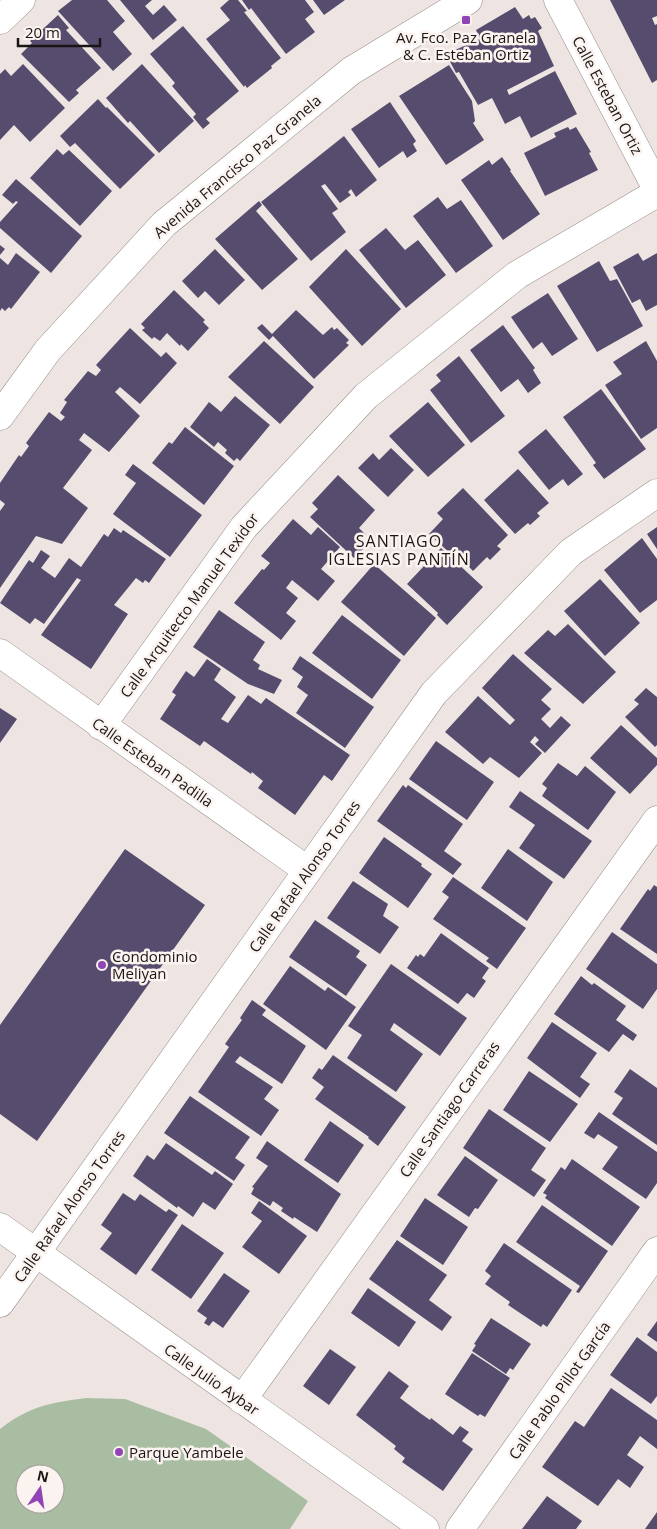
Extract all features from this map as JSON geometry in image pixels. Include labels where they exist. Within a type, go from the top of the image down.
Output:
[{"type":"street","name":"Avenida Francisco Paz Granela","points":[[0,416],[48,350],[164,224],[351,71],[468,0]]},
{"type":"street","name":"Calle Esteban Ortiz","points":[[558,0],[657,189]]},
{"type":"street","name":"Calle Arquitecto Manuel Texidor","points":[[101,726],[244,527],[366,396],[517,275],[657,193]]},
{"type":"street","name":"Calle Rafael Alonso Torres","points":[[0,1304],[434,693],[570,552],[657,494]]},
{"type":"street","name":"Calle Esteban Padilla","points":[[0,653],[101,726],[308,870]]},
{"type":"street","name":"Calle Santiago Carreras","points":[[242,1400],[657,820]]},
{"type":"street","name":"Calle Julio Aybar","points":[[0,1228],[425,1529]]},
{"type":"street","name":"Calle Pablo Pillot García","points":[[460,1529],[657,1251]]},
{"type":"green space","name":"Parque Yambele","points":[[86,1398],[125,1399],[206,1429],[308,1501],[290,1529],[0,1529],[0,1429],[31,1410],[50,1404]]},
{"type":"building","points":[[72,0],[107,0],[125,21],[113,32],[132,54],[113,71],[58,11]]},
{"type":"building","points":[[120,0],[152,0],[145,6],[153,15],[164,5],[177,20],[153,40]]},
{"type":"building","points":[[229,0],[238,0],[247,11],[244,12],[281,58],[271,66],[272,68],[247,88],[245,85],[244,87],[206,39],[230,20],[220,8]]},
{"type":"building","points":[[242,0],[305,0],[314,12],[305,19],[315,32],[286,54],[251,8],[249,10]]},
{"type":"building","points":[[313,0],[345,0],[324,15]]},
{"type":"building","points":[[610,0],[657,0],[657,16],[652,18],[655,25],[657,24],[657,80],[652,83]]},
{"type":"building","points":[[515,7],[523,19],[529,15],[531,19],[535,17],[542,28],[538,31],[554,66],[507,90],[509,95],[555,71],[577,114],[531,138],[520,116],[505,124],[492,98],[478,105],[459,72],[456,73],[446,54],[480,39],[476,30]]},
{"type":"building","points":[[58,15],[69,28],[66,30],[101,68],[76,90],[79,93],[69,102],[21,54],[32,43],[30,41]]},
{"type":"building","points":[[183,26],[239,91],[206,119],[210,123],[203,129],[193,117],[196,114],[172,86],[175,83],[150,54]]},
{"type":"building","points":[[23,64],[65,108],[30,142],[14,125],[0,140],[0,74],[5,69],[11,76]]},
{"type":"building","points":[[142,64],[194,121],[159,153],[130,121],[128,123],[106,98]]},
{"type":"building","points":[[449,65],[472,101],[475,121],[473,123],[484,140],[446,165],[399,96]]},
{"type":"building","points":[[98,99],[155,155],[120,189],[75,143],[70,147],[60,136]]},
{"type":"building","points":[[390,102],[416,141],[413,144],[417,151],[407,158],[403,151],[379,168],[351,129]]},
{"type":"building","points":[[568,127],[570,130],[576,127],[591,152],[589,153],[598,170],[545,196],[524,153],[556,137],[554,133]]},
{"type":"building","points":[[344,136],[377,180],[356,197],[351,189],[348,192],[351,195],[340,203],[325,184],[321,186],[338,209],[332,213],[346,232],[311,261],[261,202]]},
{"type":"building","points":[[57,149],[63,155],[69,150],[112,191],[80,226],[30,178]]},
{"type":"building","points":[[502,157],[540,214],[503,240],[461,180],[489,160],[492,165]]},
{"type":"building","points":[[16,179],[82,236],[51,273],[0,228],[0,222],[18,202],[16,201],[13,204],[2,195]]},
{"type":"building","points":[[438,197],[447,209],[461,200],[493,246],[456,273],[413,216]]},
{"type":"building","points":[[259,201],[262,205],[256,211],[298,259],[262,290],[215,239]]},
{"type":"building","points":[[386,228],[405,250],[418,240],[446,275],[406,308],[359,250]]},
{"type":"building","points":[[0,245],[5,249],[0,255]]},
{"type":"building","points":[[215,249],[245,280],[219,305],[205,291],[198,298],[182,281]]},
{"type":"building","points":[[346,249],[401,309],[362,346],[309,287]]},
{"type":"building","points":[[16,253],[40,272],[11,309],[9,307],[5,311],[2,308],[0,311],[0,258],[8,265]]},
{"type":"building","points":[[638,253],[643,261],[657,253],[657,305],[646,311],[640,299],[632,303],[613,267]]},
{"type":"building","points":[[599,261],[610,281],[617,279],[643,326],[597,352],[557,286]]},
{"type":"building","points":[[174,290],[205,320],[203,322],[209,328],[188,351],[167,333],[160,341],[154,337],[152,339],[142,330],[145,328],[141,324]]},
{"type":"building","points":[[548,293],[578,339],[552,356],[542,342],[533,349],[511,317]]},
{"type":"building","points":[[296,310],[323,335],[332,327],[334,330],[337,328],[349,340],[346,343],[349,345],[314,379],[273,336],[269,340],[257,328],[262,324],[272,334]]},
{"type":"building","points":[[503,325],[535,368],[533,370],[541,383],[528,393],[518,379],[501,392],[470,350]]},
{"type":"building","points":[[130,328],[161,357],[166,352],[177,363],[140,404],[120,387],[115,392],[140,416],[109,452],[84,433],[79,440],[92,450],[63,488],[88,508],[62,544],[36,536],[0,588],[0,511],[5,504],[0,500],[0,483],[19,455],[21,457],[29,446],[26,443],[49,412],[61,421],[65,417],[60,413],[67,402],[64,400],[88,371],[96,376],[101,370],[96,365]]},
{"type":"building","points":[[264,341],[314,387],[280,424],[228,377]]},
{"type":"building","points":[[646,341],[657,361],[657,428],[641,439],[605,385],[622,374],[613,362]]},
{"type":"building","points":[[459,356],[505,416],[471,443],[430,390],[441,381],[436,375]]},
{"type":"building","points":[[601,389],[646,449],[604,479],[593,465],[596,463],[563,417]]},
{"type":"building","points":[[235,396],[270,425],[240,461],[237,458],[234,461],[225,453],[227,450],[218,442],[214,447],[190,427],[209,402],[221,412]]},
{"type":"building","points":[[428,402],[465,445],[428,477],[389,436]]},
{"type":"building","points":[[185,427],[234,466],[204,505],[152,463],[169,442],[172,444]]},
{"type":"building","points":[[546,429],[583,474],[568,486],[563,479],[549,490],[518,452]]},
{"type":"building","points":[[391,448],[414,470],[388,497],[358,468],[373,453],[379,460]]},
{"type":"building","points":[[133,464],[202,515],[170,557],[113,514],[136,483],[125,475]]},
{"type":"building","points":[[518,469],[549,503],[537,513],[540,516],[515,534],[484,500]]},
{"type":"building","points":[[338,475],[375,510],[359,528],[366,535],[359,541],[365,547],[354,558],[310,517],[318,509],[312,503]]},
{"type":"building","points":[[463,488],[508,535],[497,546],[501,549],[490,560],[487,557],[473,571],[454,551],[451,554],[429,534],[443,519],[437,513]]},
{"type":"building","points":[[293,519],[311,535],[318,527],[340,547],[321,569],[335,581],[318,601],[292,580],[286,588],[298,598],[286,613],[296,621],[281,640],[234,603],[262,569],[264,570],[270,563],[261,556]]},
{"type":"building","points":[[657,527],[657,549],[647,534]]},
{"type":"building","points":[[114,528],[121,533],[123,530],[166,559],[149,583],[145,580],[143,583],[136,578],[114,605],[128,614],[91,669],[41,635],[81,580],[77,578],[44,624],[35,618],[30,624],[0,603],[29,560],[33,563],[41,550],[50,556],[41,568],[55,578],[69,558],[81,567],[104,534],[108,537]]},
{"type":"building","points":[[642,538],[657,559],[657,600],[640,613],[604,570]]},
{"type":"building","points":[[441,548],[483,587],[447,625],[437,615],[438,613],[407,584]]},
{"type":"building","points":[[374,564],[436,618],[404,656],[341,602]]},
{"type":"building","points":[[600,579],[640,623],[605,656],[564,611]]},
{"type":"building","points":[[219,610],[265,642],[253,660],[260,665],[258,669],[282,680],[274,694],[248,684],[193,647]]},
{"type":"building","points":[[342,615],[401,660],[372,699],[312,653]]},
{"type":"building","points":[[568,624],[616,672],[583,704],[524,653],[548,630],[555,636]]},
{"type":"building","points":[[513,654],[552,689],[541,700],[551,709],[541,719],[550,728],[561,716],[571,725],[545,753],[535,744],[539,740],[535,736],[530,742],[542,753],[519,778],[490,757],[483,764],[445,732],[478,696],[510,725],[515,720],[482,688]]},
{"type":"building","points":[[300,656],[374,707],[345,748],[296,713],[308,695],[297,687],[303,677],[292,669]]},
{"type":"building","points":[[207,659],[221,669],[214,680],[236,697],[221,719],[228,723],[248,695],[261,704],[266,698],[350,755],[332,781],[324,775],[295,815],[258,788],[263,781],[252,772],[251,774],[204,741],[200,746],[160,719],[176,695],[172,692],[186,671],[194,677]]},
{"type":"building","points":[[646,688],[657,697],[657,745],[655,747],[625,717],[639,704],[634,700]]},
{"type":"building","points":[[0,708],[17,719],[0,743]]},
{"type":"building","points":[[621,725],[657,758],[657,765],[630,794],[590,758]]},
{"type":"building","points":[[436,741],[494,782],[467,820],[409,779]]},
{"type":"building","points":[[558,763],[577,776],[585,766],[616,792],[588,830],[542,796],[547,788],[542,784]]},
{"type":"building","points":[[403,785],[406,788],[408,785],[463,824],[444,851],[462,864],[453,875],[377,821]]},
{"type":"building","points":[[520,791],[592,841],[564,879],[519,848],[535,825],[509,807]]},
{"type":"building","points":[[384,837],[422,864],[421,866],[432,874],[408,908],[359,873]]},
{"type":"building","name":"Condominio Meliyan","points":[[125,849],[205,905],[37,1141],[0,1114],[0,1025]]},
{"type":"building","points":[[508,849],[553,882],[527,921],[481,888]]},
{"type":"building","points":[[453,877],[526,928],[497,969],[486,961],[489,958],[433,919],[449,897],[442,892]]},
{"type":"building","points":[[353,881],[388,904],[383,916],[399,927],[380,954],[327,918]]},
{"type":"building","points":[[654,885],[657,887],[657,954],[620,929],[648,889],[650,891]]},
{"type":"building","points":[[315,920],[360,951],[356,957],[367,965],[346,996],[289,957]]},
{"type":"building","points":[[612,932],[657,964],[657,989],[643,1009],[586,969]]},
{"type":"building","points":[[441,933],[489,968],[482,978],[486,981],[474,998],[467,993],[458,1004],[407,968],[416,955],[418,957],[420,954],[424,957]]},
{"type":"building","points":[[391,964],[467,1018],[440,1056],[394,1023],[390,1030],[423,1054],[396,1092],[347,1058],[362,1035],[348,1026]]},
{"type":"building","points":[[290,966],[325,991],[328,987],[356,1007],[326,1050],[263,1004]]},
{"type":"building","points":[[581,976],[626,1006],[616,1020],[637,1035],[633,1041],[623,1034],[609,1052],[554,1014]]},
{"type":"building","points":[[252,1000],[266,1010],[262,1015],[306,1046],[282,1084],[240,1056],[235,1062],[273,1087],[264,1099],[279,1110],[261,1136],[198,1092],[229,1047],[225,1044],[242,1020],[240,1018]]},
{"type":"building","points":[[552,1022],[597,1053],[580,1077],[590,1084],[580,1098],[527,1058]]},
{"type":"building","points":[[333,1055],[406,1107],[378,1146],[369,1137],[315,1099],[324,1087],[312,1078],[319,1068],[322,1070]]},
{"type":"building","points":[[630,1069],[657,1088],[657,1145],[612,1114],[623,1098],[614,1092]]},
{"type":"building","points":[[529,1071],[578,1104],[550,1142],[503,1110]]},
{"type":"building","points":[[190,1096],[250,1137],[235,1158],[245,1165],[234,1181],[164,1133]]},
{"type":"building","points":[[489,1109],[546,1148],[531,1170],[546,1180],[534,1197],[463,1148]]},
{"type":"building","points":[[599,1112],[657,1152],[657,1183],[646,1199],[602,1169],[618,1147],[598,1134],[594,1139],[584,1133]]},
{"type":"building","points":[[330,1121],[364,1145],[338,1183],[304,1160]]},
{"type":"building","points":[[267,1141],[341,1194],[317,1232],[281,1211],[283,1208],[273,1201],[270,1206],[251,1194],[254,1188],[252,1187],[268,1166],[256,1158]]},
{"type":"building","points":[[166,1143],[212,1175],[215,1171],[233,1184],[215,1210],[203,1202],[193,1217],[178,1206],[177,1208],[133,1176],[147,1155],[154,1160]]},
{"type":"building","points":[[465,1156],[498,1180],[478,1209],[475,1208],[469,1217],[437,1195]]},
{"type":"building","points":[[572,1159],[640,1207],[612,1246],[545,1198],[547,1195],[543,1193],[561,1167],[565,1170]]},
{"type":"building","points":[[123,1193],[135,1201],[140,1194],[166,1212],[169,1209],[178,1215],[136,1275],[100,1249],[112,1233],[101,1225]]},
{"type":"building","points":[[425,1198],[468,1227],[443,1265],[400,1236]]},
{"type":"building","points":[[259,1201],[307,1236],[279,1274],[242,1247],[262,1221],[251,1213]]},
{"type":"building","points":[[542,1205],[608,1251],[579,1293],[576,1292],[580,1286],[516,1242]]},
{"type":"building","points":[[182,1224],[224,1253],[191,1299],[151,1270]]},
{"type":"building","points":[[397,1240],[447,1275],[429,1300],[452,1317],[442,1331],[369,1279]]},
{"type":"building","points":[[504,1243],[572,1290],[547,1327],[543,1324],[541,1327],[508,1305],[510,1302],[485,1284],[491,1276],[485,1271]]},
{"type":"building","points":[[224,1273],[250,1291],[223,1328],[213,1321],[209,1326],[204,1323],[207,1318],[197,1311]]},
{"type":"building","points":[[368,1288],[416,1322],[399,1347],[351,1313]]},
{"type":"building","points":[[491,1318],[531,1344],[513,1370],[510,1368],[506,1374],[472,1351],[476,1345],[474,1344]]},
{"type":"building","points":[[657,1321],[657,1342],[647,1335]]},
{"type":"building","points":[[637,1337],[657,1352],[657,1396],[651,1404],[610,1375]]},
{"type":"building","points":[[330,1349],[356,1367],[329,1405],[303,1386]]},
{"type":"building","points":[[472,1353],[510,1378],[485,1417],[480,1414],[478,1416],[445,1394]]},
{"type":"building","points":[[389,1371],[409,1386],[400,1398],[453,1435],[460,1426],[469,1432],[462,1441],[473,1449],[443,1491],[402,1462],[405,1458],[394,1449],[396,1446],[356,1415]]},
{"type":"building","points":[[611,1388],[657,1420],[657,1449],[640,1436],[627,1455],[644,1467],[630,1488],[618,1479],[598,1506],[542,1467],[575,1421],[584,1427]]},
{"type":"building","points":[[547,1496],[582,1521],[576,1529],[522,1529]]},
{"type":"building","points":[[657,1512],[657,1529],[645,1529]]},
{"type":"place","name":"Av. Fco. Paz Granela & C. Esteban Ortiz","points":[[466,20]]},
{"type":"place","name":"Condominio Meliyan","points":[[102,965]]},
{"type":"place","name":"Parque Yambele","points":[[119,1452]]},
{"type":"district","name":"SANTIAGO IGLESIAS PANTÍN","points":[[399,550]]}]
